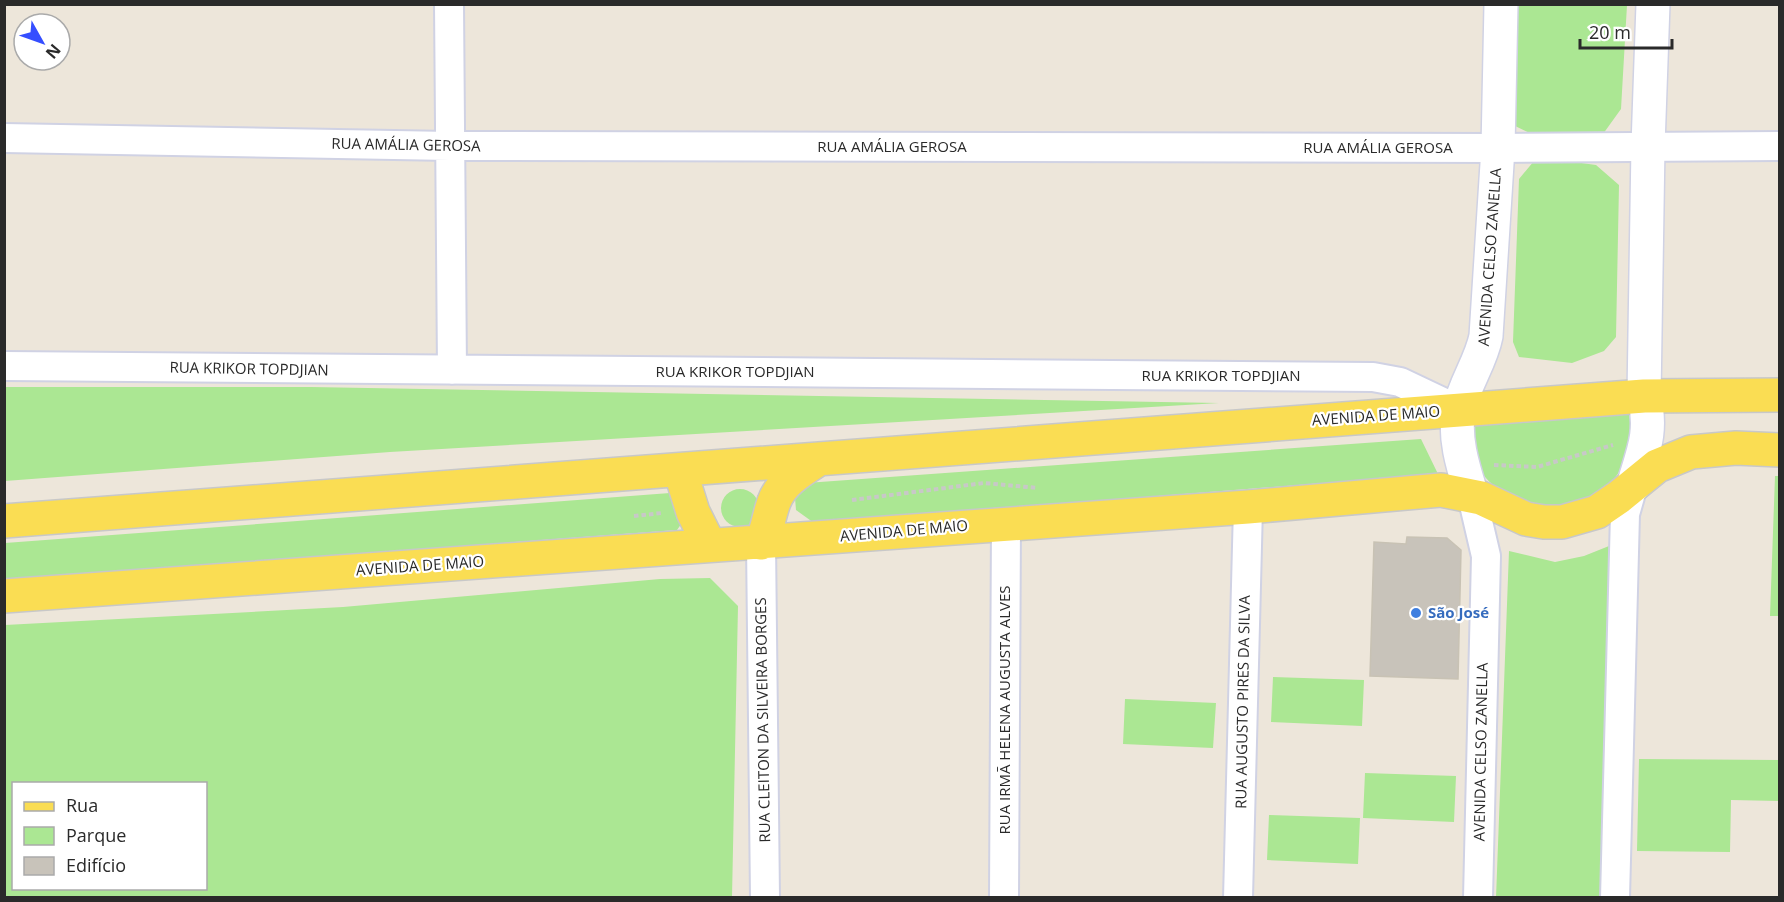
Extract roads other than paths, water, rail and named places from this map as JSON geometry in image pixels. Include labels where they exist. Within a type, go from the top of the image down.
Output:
[{"type":"main road","name":"AVENIDA DE MAIO","points":[[4,521],[1644,396],[1779,395]]},
{"type":"main road","name":"AVENIDA DE MAIO","points":[[4,596],[709,544],[761,543],[1006,523],[1248,507],[1440,490],[1472,496],[1526,519],[1562,522],[1597,512],[1657,466],[1690,452],[1736,448],[1779,450]]},
{"type":"main road","points":[[761,543],[778,494],[792,478],[819,459]]},
{"type":"main road","points":[[680,470],[693,512],[709,544]]},
{"type":"street","points":[[449,4],[452,370]]},
{"type":"street","name":"AVENIDA CELSO ZANELLA","points":[[1478,897],[1486,556],[1457,430],[1459,410],[1483,351],[1486,336],[1498,148],[1501,4]]},
{"type":"street","points":[[1615,897],[1625,514],[1648,434],[1648,412],[1644,396],[1647,146],[1653,4]]},
{"type":"street","name":"RUA AMÁLIA GEROSA","points":[[4,138],[450,146],[1498,148],[1779,146]]},
{"type":"street","name":"RUA KRIKOR TOPDJIAN","points":[[4,366],[1372,377],[1400,382],[1459,410]]},
{"type":"street","name":"RUA AUGUSTO PIRES DA SILVA","points":[[1238,897],[1248,507]]},
{"type":"street","name":"RUA IRMÃ HELENA AUGUSTA ALVES","points":[[1004,897],[1006,523]]},
{"type":"street","name":"RUA CLEITON DA SILVEIRA BORGES","points":[[761,543],[765,897]]},
{"type":"place","name":"São José","points":[[1416,613]]}]
